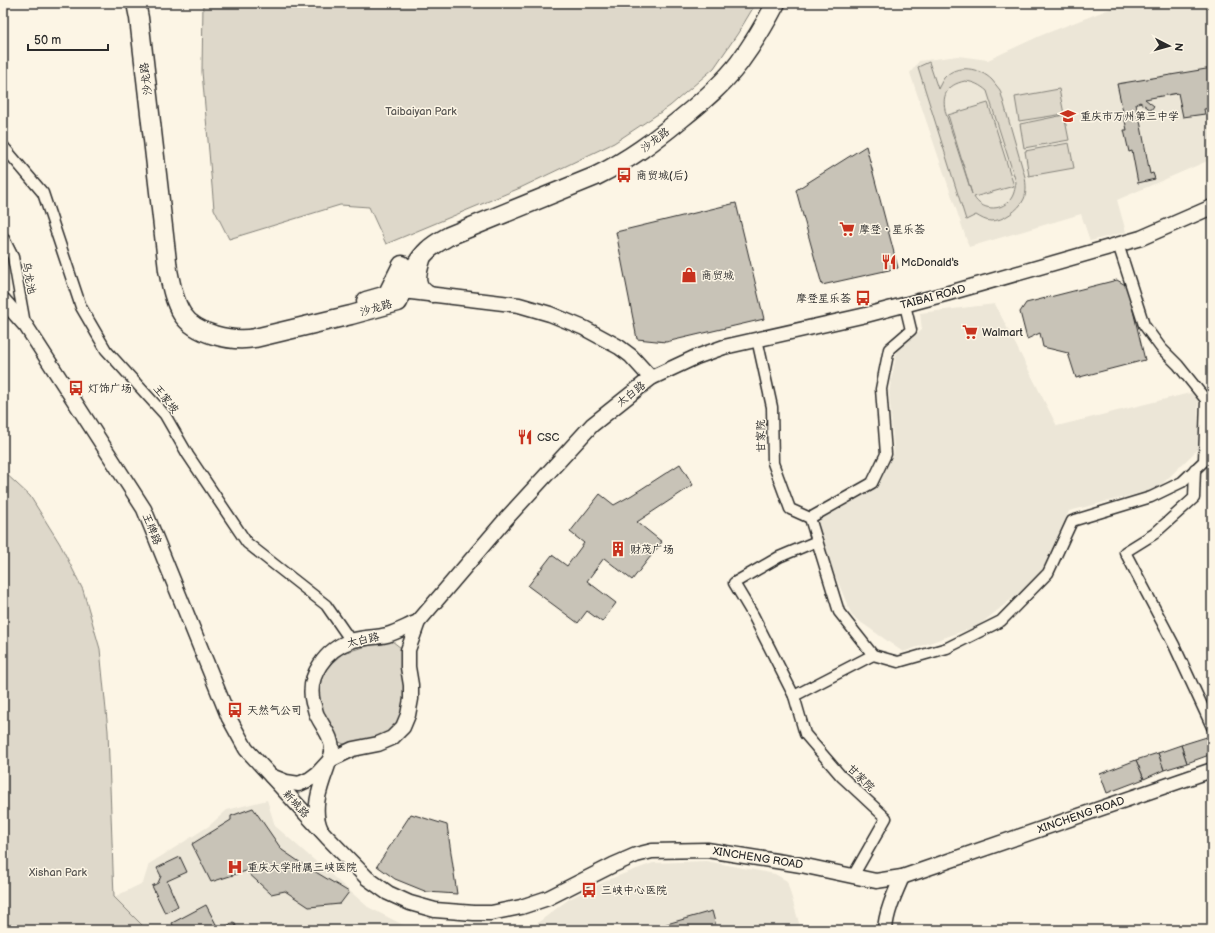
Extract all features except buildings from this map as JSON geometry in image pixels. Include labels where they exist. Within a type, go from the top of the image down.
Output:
[{"type":"highway","name":"沙龙路","points":[[136,3],[168,270],[172,289],[183,316],[190,322],[208,333],[230,339],[242,340],[351,315],[396,296],[427,250],[449,236],[596,176],[636,154],[706,99],[724,81],[755,40],[776,3]]},
{"type":"highway","name":"沙龙路","points":[[144,3],[153,65],[176,258],[183,289],[191,307],[201,316],[228,327],[257,328],[396,296]]},
{"type":"highway","name":"沙龙路","points":[[396,296],[404,263],[411,252],[432,235],[617,153],[648,133],[681,107],[713,78],[741,40],[764,3]]},
{"type":"main road","name":"TAIBAI ROAD","points":[[651,378],[696,356],[724,347],[905,305],[1147,236],[1212,207]]},
{"type":"main road","points":[[427,250],[422,262],[419,280],[424,291],[432,295]]},
{"type":"main road","name":"太白路","points":[[269,775],[286,782],[299,784],[318,773],[330,760],[353,749],[378,744],[392,738],[403,727],[408,715],[411,699],[408,650],[418,622],[505,520],[592,425],[651,378],[631,356],[619,347],[584,328],[550,314],[519,305],[432,295],[396,296]]},
{"type":"main road","name":"王牌路","points":[[3,300],[26,326],[144,509],[229,718],[246,749],[269,775]]},
{"type":"main road","name":"太白路","points":[[323,834],[318,820],[316,804],[330,760],[332,746],[331,739],[317,715],[312,697],[314,679],[322,662],[335,649],[351,641],[389,635],[418,622]]},
{"type":"main road","name":"XINCHENG ROAD","points":[[323,834],[367,878],[388,893],[410,903],[434,910],[491,913],[521,907],[548,898],[613,865],[636,855],[652,851],[707,850],[801,865],[876,881],[902,877],[1212,770]]},
{"type":"main road","name":"新城路","points":[[269,775],[323,834]]},
{"type":"main road","points":[[886,930],[886,924],[892,902],[902,877]]},
{"type":"street","name":"王家坡","points":[[3,146],[42,193],[81,307],[106,350],[166,415],[188,455],[247,543],[326,605],[351,641]]},
{"type":"street","name":"乌龙池","points":[[3,237],[12,257],[26,326]]},
{"type":"street","points":[[905,305],[911,330],[889,349],[881,390],[886,454],[872,483],[810,518],[839,612],[873,655],[898,662],[947,648],[1001,621],[1048,573],[1072,521],[1151,497],[1182,482],[1204,461],[1206,400],[1178,365],[1161,348],[1144,325],[1118,244]]},
{"type":"street","name":"甘家院","points":[[757,339],[772,407],[773,463],[790,509],[810,518]]},
{"type":"street","points":[[1195,469],[1194,498],[1154,534],[1125,552],[1174,645],[1212,727]]},
{"type":"street","name":"甘家院","points":[[817,541],[779,557],[734,583],[753,615],[794,696],[805,734],[841,776],[886,818],[853,876]]},
{"type":"street","points":[[794,696],[873,655]]},
{"type":"shaded area","name":"重庆市万州第三中学","points":[[1120,3],[1210,3],[1212,9],[1212,159],[1117,200],[1126,232],[1090,241],[1081,214],[969,247],[910,73],[919,61],[958,56],[988,60],[1042,35],[1120,5]]},
{"type":"shaded area","points":[[995,304],[1057,426],[1198,391],[1198,449],[1157,489],[1069,511],[1039,577],[978,626],[903,652],[852,616],[828,558],[817,520],[878,485],[894,453],[889,392],[897,350],[922,330],[920,313]]},
{"type":"shaded area","name":"重庆大学附属三峡医院","points":[[267,800],[275,826],[368,907],[413,930],[147,930],[114,897],[143,883],[149,864],[209,826],[227,810]]},
{"type":"shaded area","points":[[706,861],[775,874],[787,881],[801,930],[523,930],[535,925],[569,899],[610,879],[653,863]]},
{"type":"green space","name":"Taibaiyan Park","points":[[203,3],[756,3],[714,68],[670,106],[614,143],[520,188],[386,244],[369,207],[340,205],[229,239],[214,209],[202,72]]},
{"type":"green space","points":[[929,62],[938,89],[944,78],[949,73],[955,70],[968,69],[975,70],[987,76],[1000,90],[1026,182],[1024,199],[1015,211],[996,221],[987,220],[976,215],[966,220],[918,67]],"holes":[[[968,81],[977,84],[987,91],[1016,182],[1015,189],[1010,200],[1006,204],[996,208],[981,205],[974,197],[1014,186],[988,103],[948,115],[972,194],[946,114],[944,102],[946,92],[953,85]]]},
{"type":"green space","points":[[1059,89],[1064,114],[1019,121],[1015,97]]},
{"type":"green space","points":[[1064,115],[1069,140],[1024,148],[1020,124]]},
{"type":"green space","points":[[1069,143],[1074,168],[1029,176],[1025,151]]},
{"type":"green space","name":"Xishan Park","points":[[3,471],[30,496],[60,544],[83,590],[100,649],[108,731],[114,897],[147,930],[3,930]]},
{"type":"green space","points":[[392,641],[401,648],[407,702],[401,722],[388,737],[352,747],[339,742],[326,724],[316,697],[323,671],[343,653]]},
{"type":"place","name":"重庆市万州第三中学","points":[[1068,116]]},
{"type":"place","name":"商贸城(后)","points":[[624,175]]},
{"type":"place","name":"摩登・星乐荟","points":[[847,229]]},
{"type":"place","name":"McDonald's","points":[[889,262]]},
{"type":"place","name":"商贸城","points":[[689,275]]},
{"type":"place","name":"摩登星乐荟","points":[[863,298]]},
{"type":"place","name":"Walmart","points":[[970,332]]},
{"type":"place","name":"灯饰广场","points":[[76,388]]},
{"type":"place","name":"CSC","points":[[525,437]]},
{"type":"place","name":"财茂广场","points":[[618,549]]},
{"type":"place","name":"天然气公司","points":[[235,710]]},
{"type":"place","name":"重庆大学附属三峡医院","points":[[235,867]]},
{"type":"place","name":"三峡中心医院","points":[[589,890]]}]
